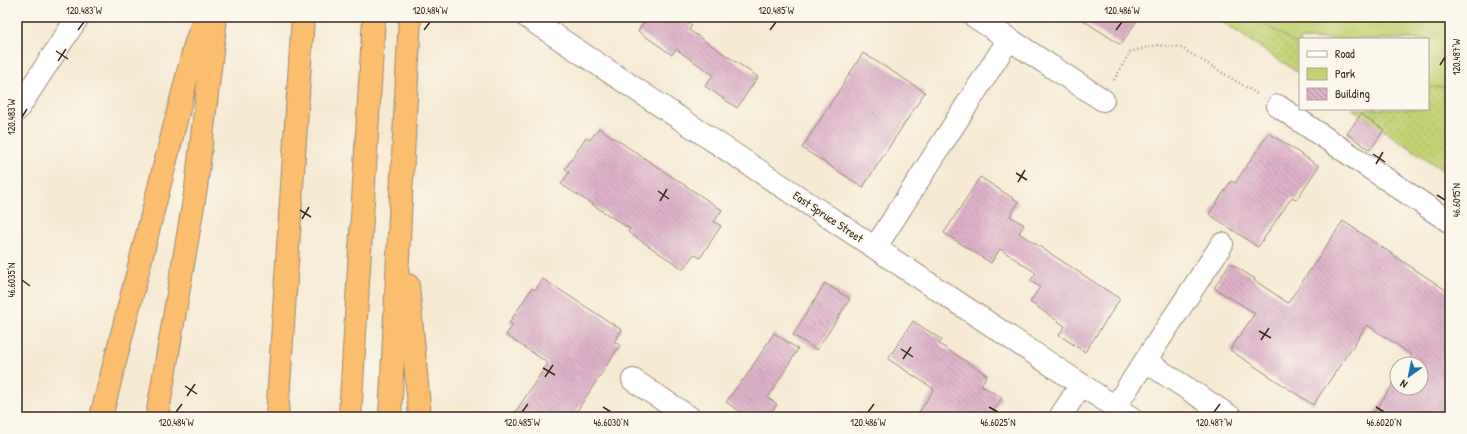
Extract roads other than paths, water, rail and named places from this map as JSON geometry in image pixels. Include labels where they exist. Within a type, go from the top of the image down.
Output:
[{"type":"highway","points":[[101,417],[195,45],[206,17]]},
{"type":"highway","points":[[157,417],[196,188],[216,17]]},
{"type":"highway","points":[[277,417],[303,17]]},
{"type":"highway","points":[[350,417],[374,17]]},
{"type":"highway","points":[[390,417],[410,17]]},
{"type":"highway","points":[[401,211],[420,417]]},
{"type":"street","points":[[20,99],[78,17]]},
{"type":"street","name":"East Spruce Street","points":[[527,17],[1122,412]]},
{"type":"street","points":[[975,17],[1103,100]]},
{"type":"street","points":[[875,248],[1009,39]]},
{"type":"street","points":[[1278,106],[1450,222]]},
{"type":"street","points":[[1122,412],[1146,361],[1222,244]]},
{"type":"street","points":[[1146,361],[1231,417]]},
{"type":"street","points":[[633,380],[685,416]]},
{"type":"street","points":[[1060,417],[1081,385]]}]
